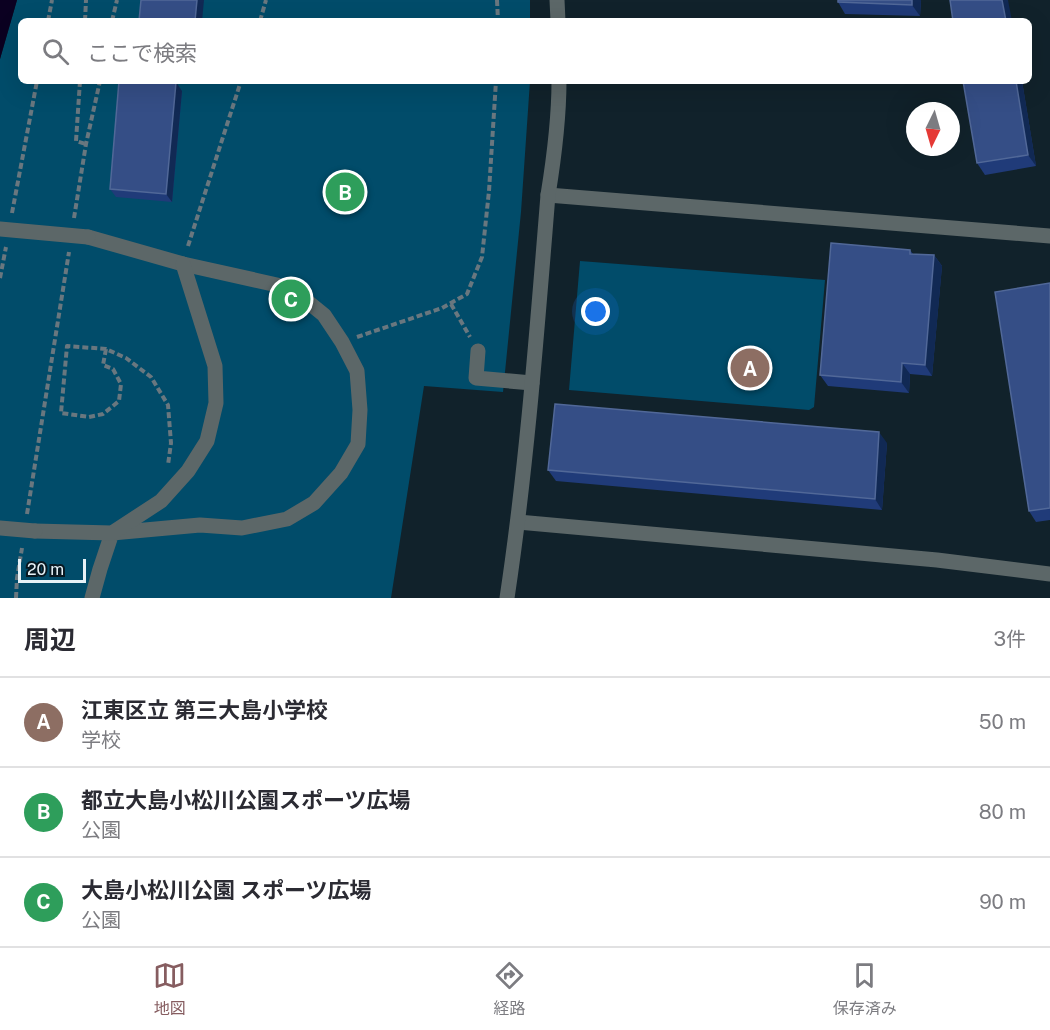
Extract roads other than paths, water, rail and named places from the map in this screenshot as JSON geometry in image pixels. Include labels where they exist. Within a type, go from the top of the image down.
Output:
[{"type":"street","points":[[557,0],[558,18]]},
{"type":"street","points":[[507,598],[518,522],[548,195],[554,157],[559,84]]},
{"type":"street","points":[[548,195],[1050,236]]},
{"type":"street","points":[[0,528],[30,526],[112,533],[200,525],[242,528],[287,519],[314,503],[341,473],[358,444],[360,410],[357,371],[342,342],[324,315],[308,302],[277,285],[183,264],[88,237],[6,231]]},
{"type":"street","points":[[92,598],[112,533],[161,501],[188,471],[207,441],[216,403],[215,366],[183,264]]},
{"type":"street","points":[[478,351],[476,378],[532,383]]},
{"type":"street","points":[[518,522],[937,560],[1050,574]]},
{"type":"place","name":"都立大島小松川公園スポーツ広場","points":[[345,192]]},
{"type":"place","name":"大島小松川公園 スポーツ広場","points":[[291,299]]},
{"type":"place","name":"江東区立 第三大島小学校","points":[[750,368]]}]
